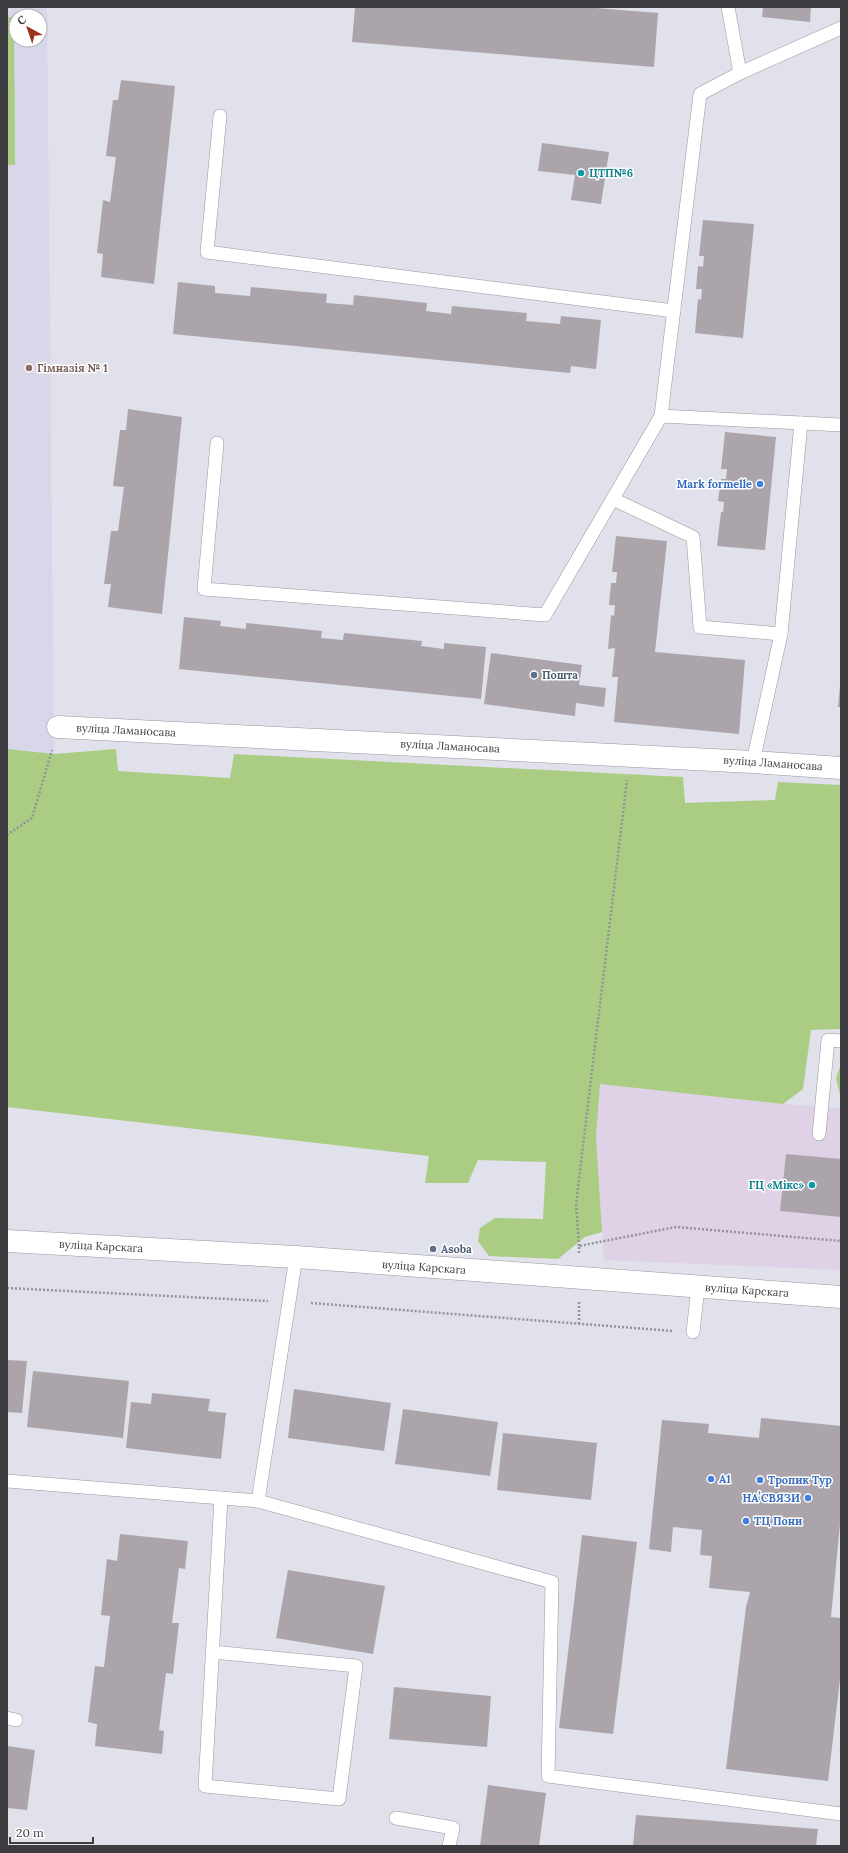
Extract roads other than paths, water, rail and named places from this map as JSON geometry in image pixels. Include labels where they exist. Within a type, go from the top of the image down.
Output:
[{"type":"street","name":"вуліца Ламаносава","points":[[58,726],[630,755],[841,768]]},
{"type":"street","name":"вуліца Карскага","points":[[7,1241],[296,1257],[841,1297]]},
{"type":"lane","points":[[728,7],[740,73]]},
{"type":"lane","points":[[217,443],[204,589],[545,615],[661,416],[700,94],[740,73],[841,28]]},
{"type":"lane","points":[[220,116],[207,252],[674,312]]},
{"type":"lane","points":[[661,416],[841,425]]},
{"type":"lane","points":[[753,762],[781,634],[801,423]]},
{"type":"lane","points":[[613,499],[693,537],[700,627],[781,634]]},
{"type":"lane","points":[[818,1134],[828,1040],[841,1041]]},
{"type":"lane","points":[[258,1501],[296,1257]]},
{"type":"lane","points":[[693,1332],[698,1286]]},
{"type":"lane","points":[[7,1482],[258,1501],[552,1582],[548,1776],[841,1814]]},
{"type":"lane","points":[[213,1652],[356,1666],[339,1799],[205,1786],[221,1498]]},
{"type":"lane","points":[[396,1818],[453,1828],[449,1846]]},
{"type":"place","name":"ЦТП№6","points":[[581,173]]},
{"type":"place","name":"Гімназія № 1","points":[[29,368]]},
{"type":"place","name":"Mark formelle","points":[[760,484]]},
{"type":"place","name":"Пошта","points":[[534,675]]},
{"type":"place","name":"ГЦ «Мікс»","points":[[812,1185]]},
{"type":"place","name":"Asoba","points":[[433,1249]]},
{"type":"place","name":"A1","points":[[711,1479]]},
{"type":"place","name":"Тропик Тур","points":[[760,1480]]},
{"type":"place","name":"НАʼСВЯЗИ","points":[[808,1498]]},
{"type":"place","name":"ТЦ Пони","points":[[746,1521]]}]
